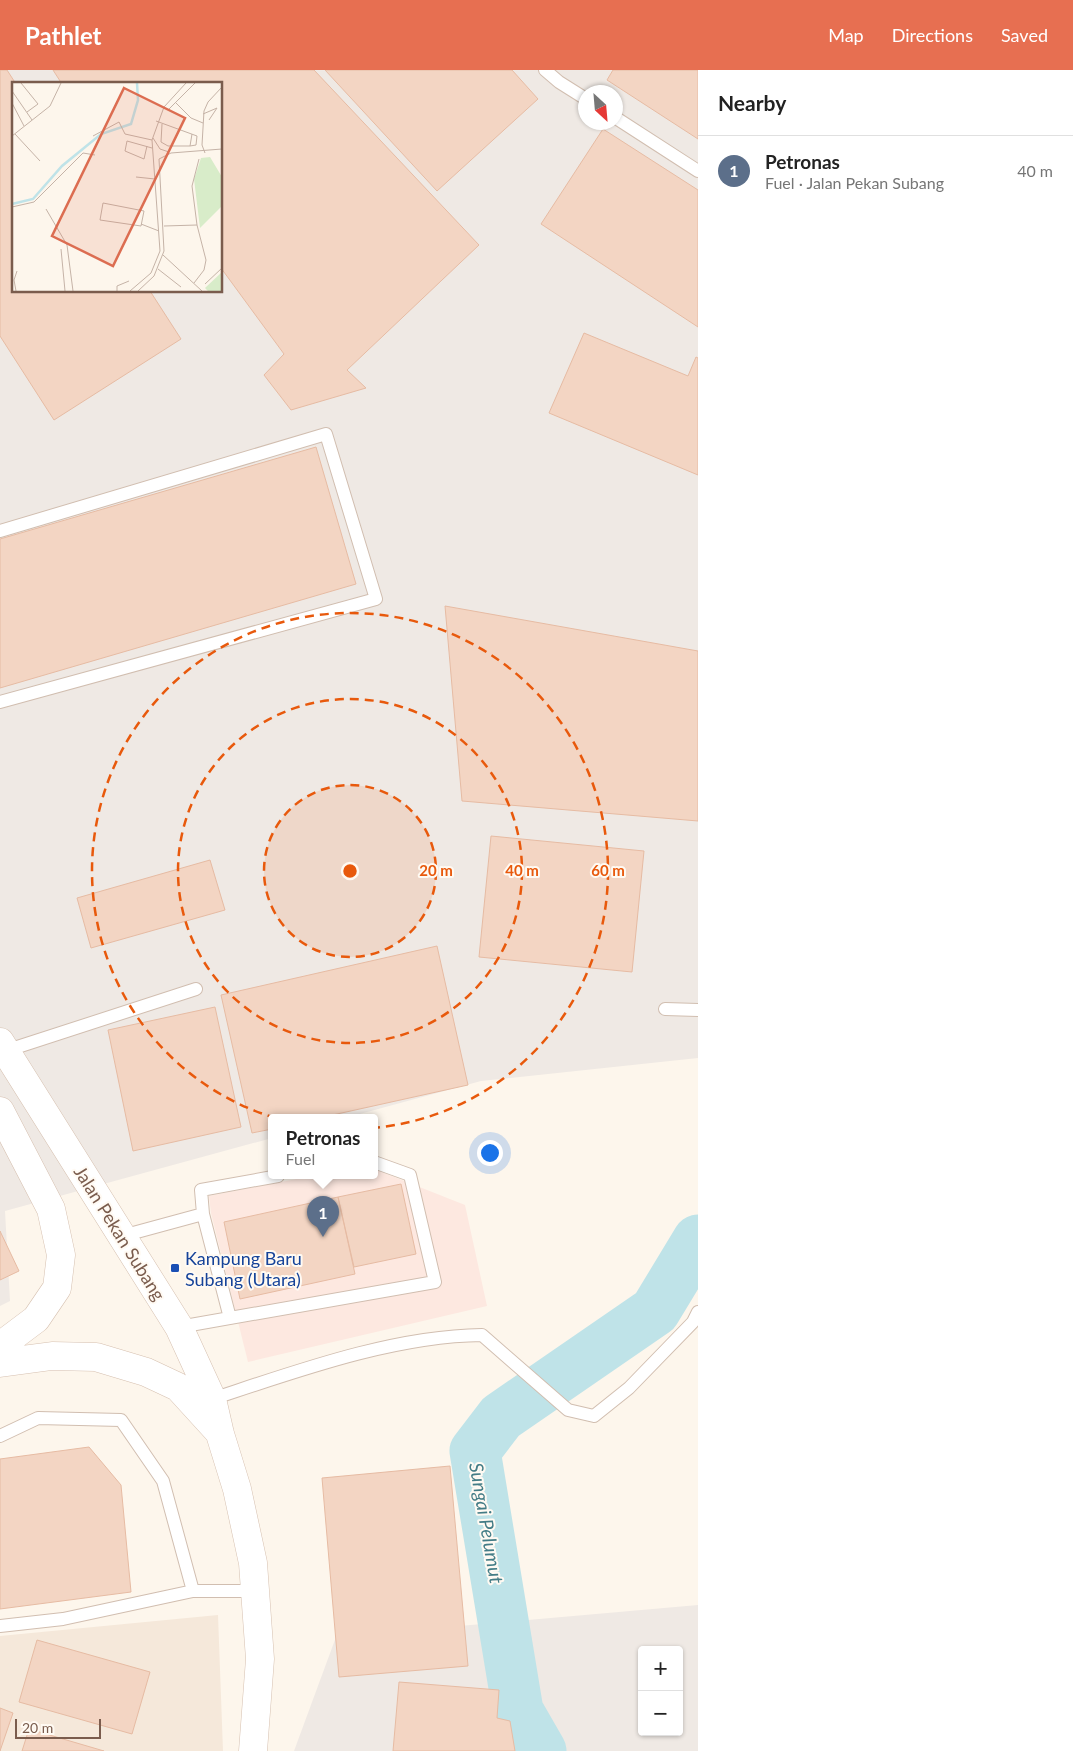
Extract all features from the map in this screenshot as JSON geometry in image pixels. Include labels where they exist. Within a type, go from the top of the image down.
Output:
[{"type":"main road","name":"Jalan Pekan Subang","points":[[3,1046],[179,1327],[212,1399],[220,1434],[237,1489],[253,1563],[260,1659],[252,1751]]},
{"type":"main road","points":[[0,1111],[51,1209],[61,1255],[56,1288],[36,1319],[0,1346]]},
{"type":"main road","name":"Jalan Pekan Subang","points":[[0,1363],[52,1356],[96,1357],[146,1372],[178,1387],[220,1434]]},
{"type":"lane","points":[[545,70],[578,94]]},
{"type":"lane","points":[[623,123],[698,171]]},
{"type":"lane","points":[[0,532],[326,434],[376,599],[0,702]]},
{"type":"lane","points":[[3,1046],[196,989]]},
{"type":"lane","points":[[666,1009],[698,1010]]},
{"type":"lane","points":[[179,1327],[436,1282],[410,1176],[378,1164]]},
{"type":"lane","points":[[230,1318],[203,1214],[201,1190],[268,1178]]},
{"type":"lane","points":[[122,1236],[203,1214]]},
{"type":"lane","points":[[212,1399],[317,1364],[392,1347],[454,1336],[482,1335],[568,1410],[594,1416],[629,1388],[693,1322],[698,1312]]},
{"type":"lane","points":[[0,1436],[38,1418],[122,1420],[163,1481],[194,1591]]},
{"type":"lane","points":[[0,1626],[63,1619],[194,1591],[255,1591]]},
{"type":"shaded area","points":[[0,70],[698,70],[698,1058],[481,1081],[360,1114],[268,1114],[268,1139],[5,1211],[10,1301],[0,1306]]},
{"type":"shaded area","points":[[378,1171],[465,1205],[487,1306],[248,1362],[211,1213],[209,1196],[297,1179],[378,1179]]},
{"type":"shaded area","points":[[698,1605],[698,1751],[294,1751],[336,1637]]},
{"type":"shaded area","points":[[218,1615],[223,1751],[0,1751],[0,1636]]},
{"type":"building","points":[[0,70],[7,70],[15,82],[12,82],[12,292],[151,292],[181,339],[54,420],[0,336]]},
{"type":"building","points":[[53,70],[314,70],[479,245],[347,370],[366,388],[291,410],[264,375],[284,354],[222,269],[222,82],[61,82]]},
{"type":"building","points":[[325,70],[512,70],[538,99],[437,191]]},
{"type":"building","points":[[613,70],[698,70],[698,139],[623,90],[623,85],[615,85],[607,80]]},
{"type":"building","points":[[602,130],[698,190],[698,327],[541,224]]},
{"type":"building","points":[[584,333],[688,376],[696,357],[698,358],[698,475],[549,413]]},
{"type":"building","points":[[316,447],[356,584],[0,688],[0,539]]},
{"type":"building","points":[[445,606],[698,651],[698,821],[462,801]]},
{"type":"building","points":[[491,836],[644,851],[632,972],[479,957]]},
{"type":"building","points":[[210,860],[225,910],[91,948],[77,898]]},
{"type":"building","points":[[437,946],[468,1085],[337,1114],[268,1114],[268,1130],[252,1133],[221,995]]},
{"type":"building","points":[[215,1007],[241,1127],[133,1151],[108,1030]]},
{"type":"building","points":[[401,1184],[416,1254],[354,1267],[338,1197]]},
{"type":"building","points":[[338,1197],[355,1274],[240,1299],[224,1222]]},
{"type":"building","points":[[0,1231],[19,1271],[0,1280]]},
{"type":"building","points":[[89,1447],[121,1485],[131,1592],[0,1609],[0,1459]]},
{"type":"building","points":[[450,1466],[468,1666],[339,1677],[322,1478]]},
{"type":"building","points":[[37,1640],[150,1672],[132,1734],[19,1702]]},
{"type":"building","points":[[399,1682],[499,1690],[497,1718],[510,1721],[515,1751],[393,1751]]},
{"type":"building","points":[[0,1708],[13,1713],[0,1751]]},
{"type":"building","points":[[29,1729],[104,1751],[22,1751]]},
{"type":"waterway","name":"Sungai Pelumut","points":[[541,1751],[518,1711],[475,1451],[501,1417],[655,1311],[698,1240]]},
{"type":"place","name":"Petronas","points":[[323,1237]]},
{"type":"place","name":"Kampung Baru Subang (Utara)","points":[[175,1268]]}]
